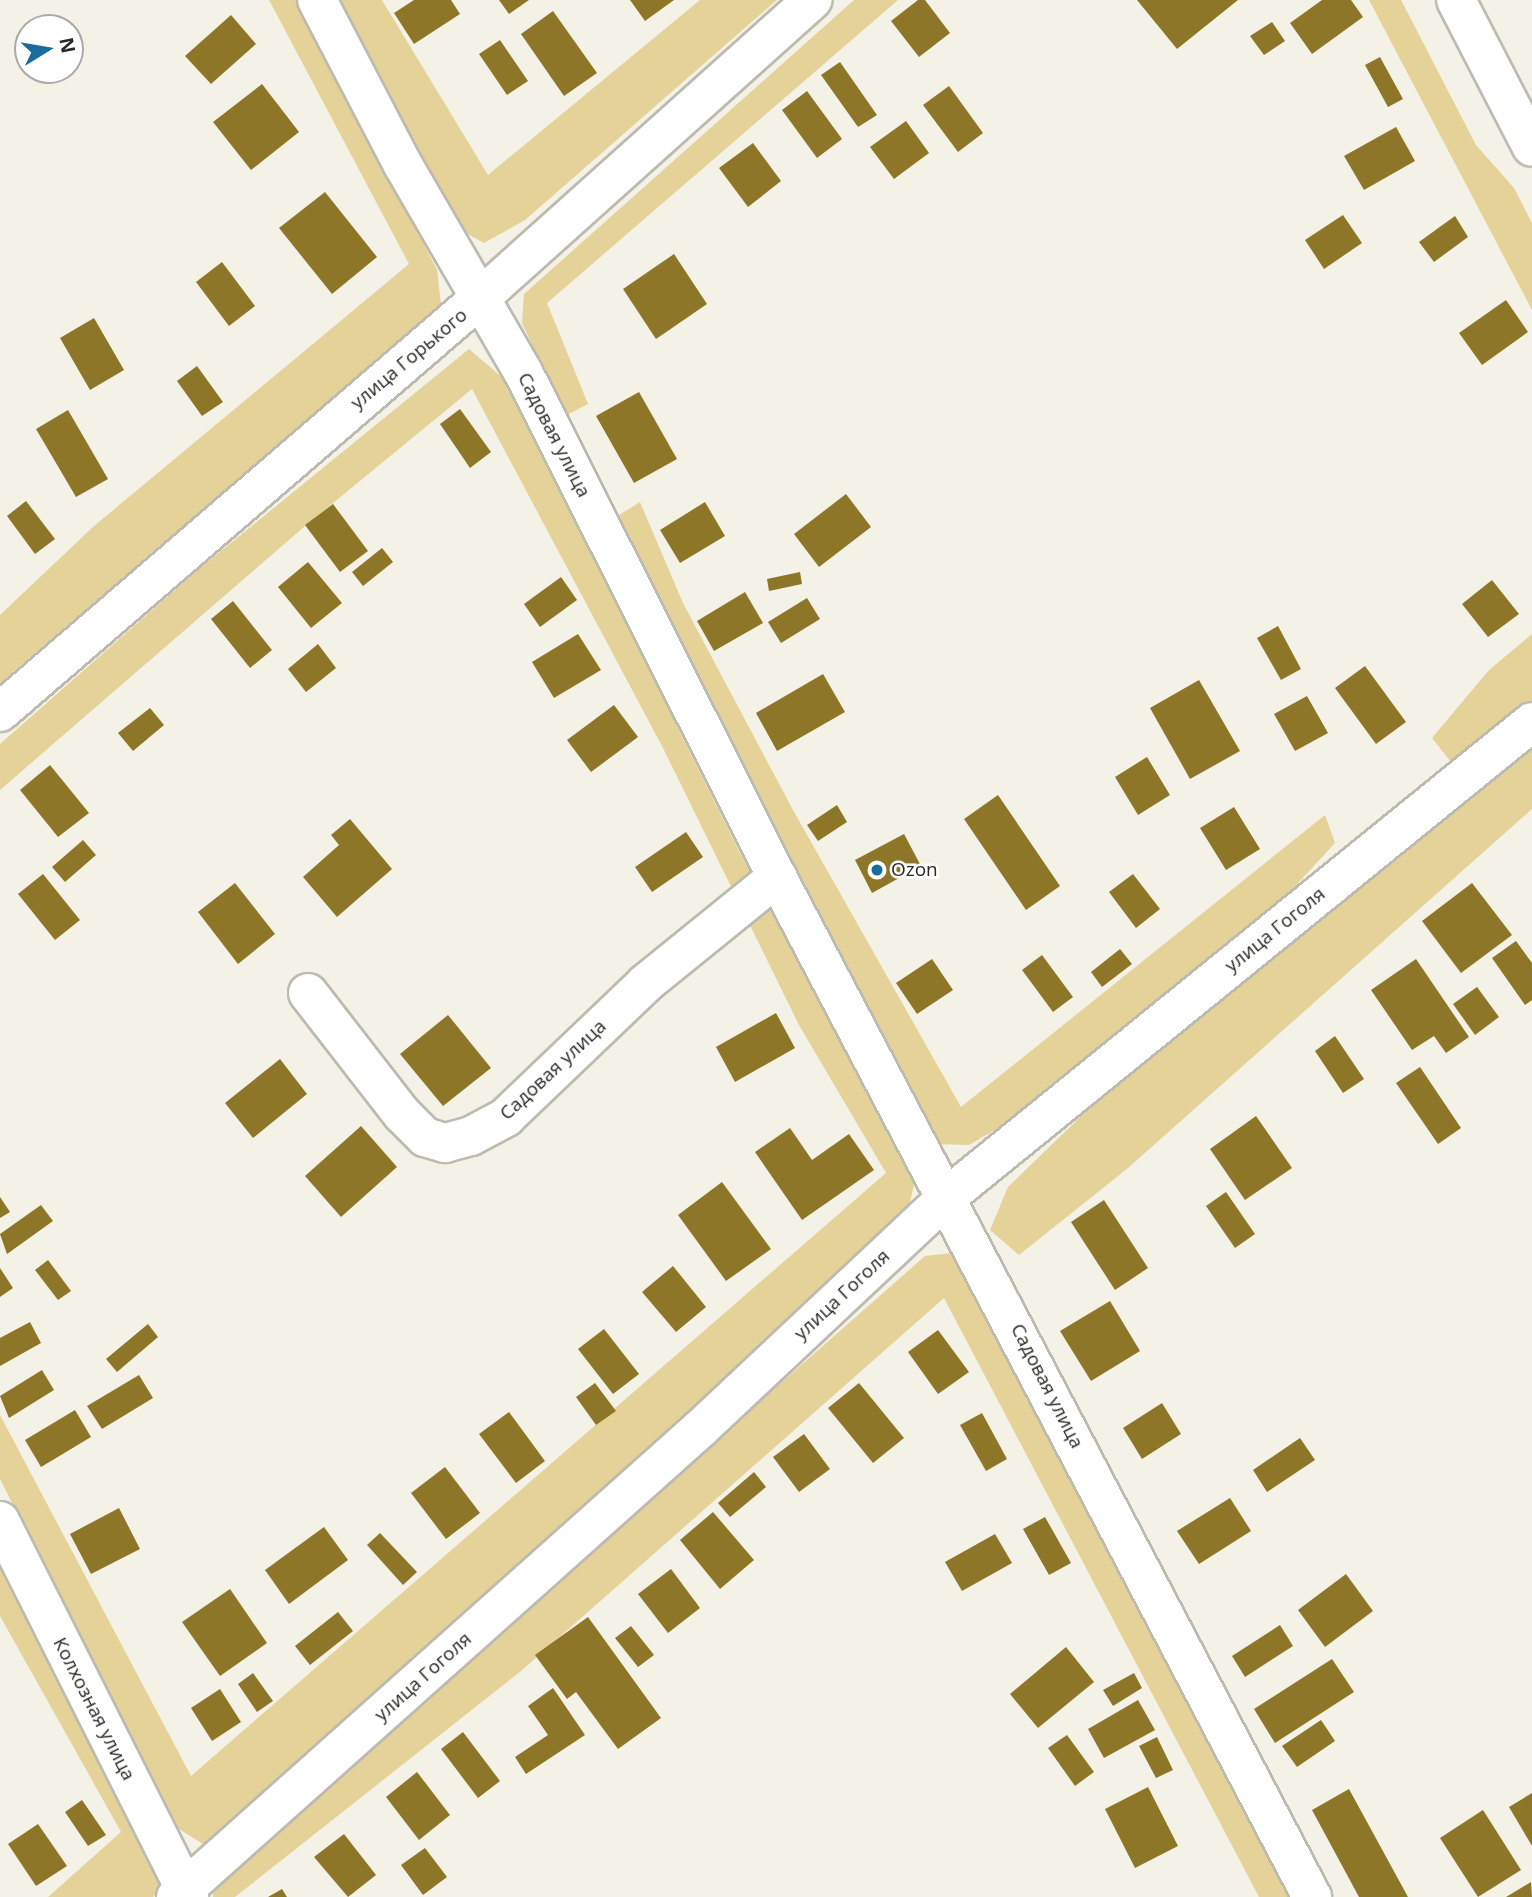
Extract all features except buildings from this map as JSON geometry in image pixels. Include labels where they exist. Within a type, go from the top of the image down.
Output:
[{"type":"street","name":"Садовая улица","points":[[317,0],[479,299],[523,372],[778,877],[1312,1897]]},
{"type":"street","name":"улица Горького","points":[[0,712],[479,299],[812,0]]},
{"type":"street","points":[[1456,0],[1532,147]]},
{"type":"street","name":"улица Гоголя","points":[[183,1894],[700,1429],[947,1196],[1532,722]]},
{"type":"street","name":"Садовая улица","points":[[308,993],[402,1114],[425,1137],[445,1143],[471,1136],[506,1117],[646,983],[778,877]]},
{"type":"street","name":"Колхозная улица","points":[[0,1521],[183,1894]]},
{"type":"shaded area","points":[[269,0],[300,0],[437,270],[441,304],[0,683],[0,615],[94,526],[409,264]]},
{"type":"shaded area","points":[[336,0],[382,0],[488,175],[700,0],[777,0],[525,220],[484,243],[464,232]]},
{"type":"shaded area","points":[[854,0],[898,0],[547,303],[588,404],[565,416],[522,323],[524,294]]},
{"type":"shaded area","points":[[1369,0],[1401,0],[1476,145],[1514,188],[1532,223],[1532,310]]},
{"type":"shaded area","points":[[469,349],[504,379],[739,851],[915,1180],[909,1207],[676,1435],[206,1846],[176,1827],[0,1479],[0,1415],[191,1776],[886,1173],[799,1025],[663,748],[472,389],[305,526],[0,790],[0,744],[200,568]]},
{"type":"shaded area","points":[[640,502],[683,603],[793,810],[961,1107],[1325,815],[1335,843],[1264,920],[1017,1117],[969,1145],[934,1144],[608,522]]},
{"type":"shaded area","points":[[1532,634],[1532,705],[1455,767],[1432,738],[1489,670]]},
{"type":"shaded area","points":[[1532,744],[1532,809],[1128,1168],[1019,1255],[990,1230],[1008,1187],[1107,1091]]},
{"type":"shaded area","points":[[951,1253],[993,1320],[1290,1897],[1259,1897],[944,1298],[521,1671],[235,1897],[213,1897],[213,1883],[925,1256]]},
{"type":"shaded area","points":[[0,1559],[166,1884],[153,1897],[48,1897],[121,1832],[0,1616]]},
{"type":"place","name":"Ozon","points":[[877,870]]}]
